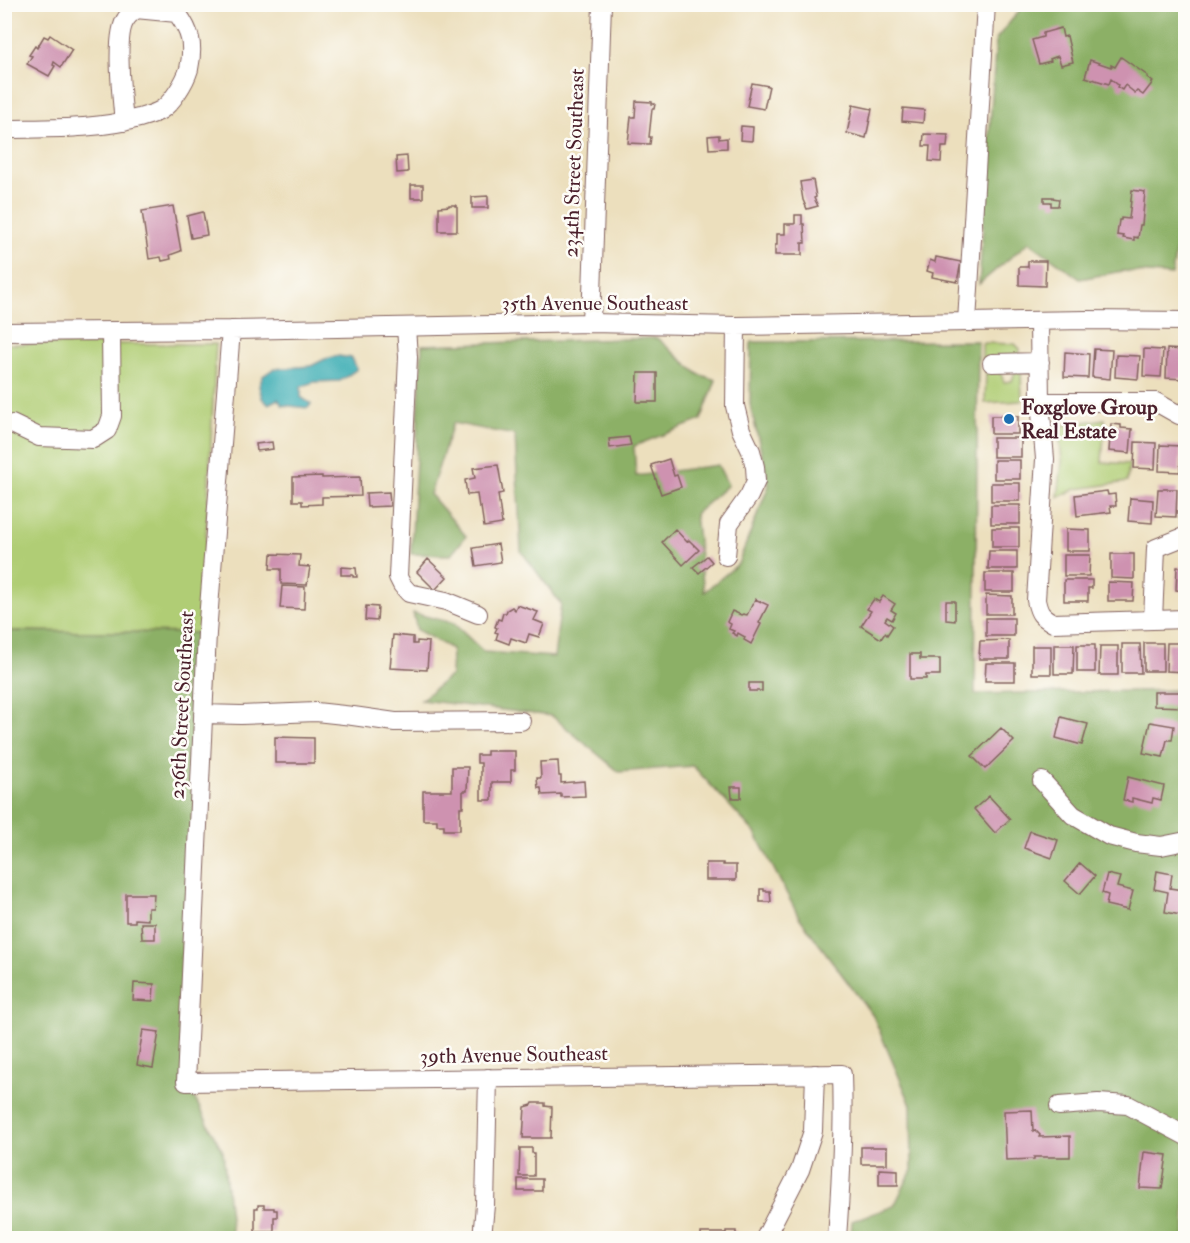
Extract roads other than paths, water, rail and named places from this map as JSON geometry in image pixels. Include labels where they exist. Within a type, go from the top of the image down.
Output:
[{"type":"street","name":"234th Street Southeast","points":[[591,323],[602,4]]},
{"type":"street","points":[[967,322],[986,4]]},
{"type":"street","points":[[4,129],[73,128],[124,122],[163,109],[177,94],[188,73],[191,58],[192,44],[184,22],[177,13],[136,9],[125,20],[121,32],[120,62],[124,122]]},
{"type":"street","points":[[1039,321],[1040,402],[1045,459],[1036,600],[1038,609],[1042,617],[1053,623],[1185,619]]},
{"type":"street","name":"35th Avenue Southeast","points":[[4,332],[591,323],[736,326],[1185,321]]},
{"type":"street","points":[[726,556],[729,524],[749,496],[756,481],[751,451],[741,430],[735,406],[736,326]]},
{"type":"street","points":[[406,327],[408,357],[398,577],[409,592],[446,601],[478,614]]},
{"type":"street","name":"236th Street Southeast","points":[[186,1082],[207,633],[231,330]]},
{"type":"street","points":[[12,424],[39,437],[93,439],[107,430],[112,416],[111,331]]},
{"type":"street","points":[[1002,368],[1040,362]]},
{"type":"street","points":[[1040,402],[1156,402],[1182,413]]},
{"type":"street","points":[[1153,620],[1156,548],[1185,536]]},
{"type":"street","points":[[203,714],[316,712],[395,722],[521,721]]},
{"type":"street","points":[[1042,780],[1073,815],[1109,836],[1161,846],[1185,841]]},
{"type":"street","points":[[765,1239],[800,1170],[813,1131],[815,1074]]},
{"type":"street","name":"39th Avenue Southeast","points":[[186,1082],[842,1074],[844,1114],[837,1239]]},
{"type":"street","points":[[482,1239],[488,1078]]},
{"type":"street","points":[[1059,1106],[1098,1103],[1128,1105],[1185,1136]]},
{"type":"water","points":[[338,356],[352,358],[357,369],[340,381],[314,382],[301,387],[301,397],[311,404],[308,408],[282,405],[278,399],[268,404],[262,398],[259,386],[263,376],[273,369],[311,366]]},
{"type":"place","name":"Foxglove Group Real Estate","points":[[1009,419]]}]
